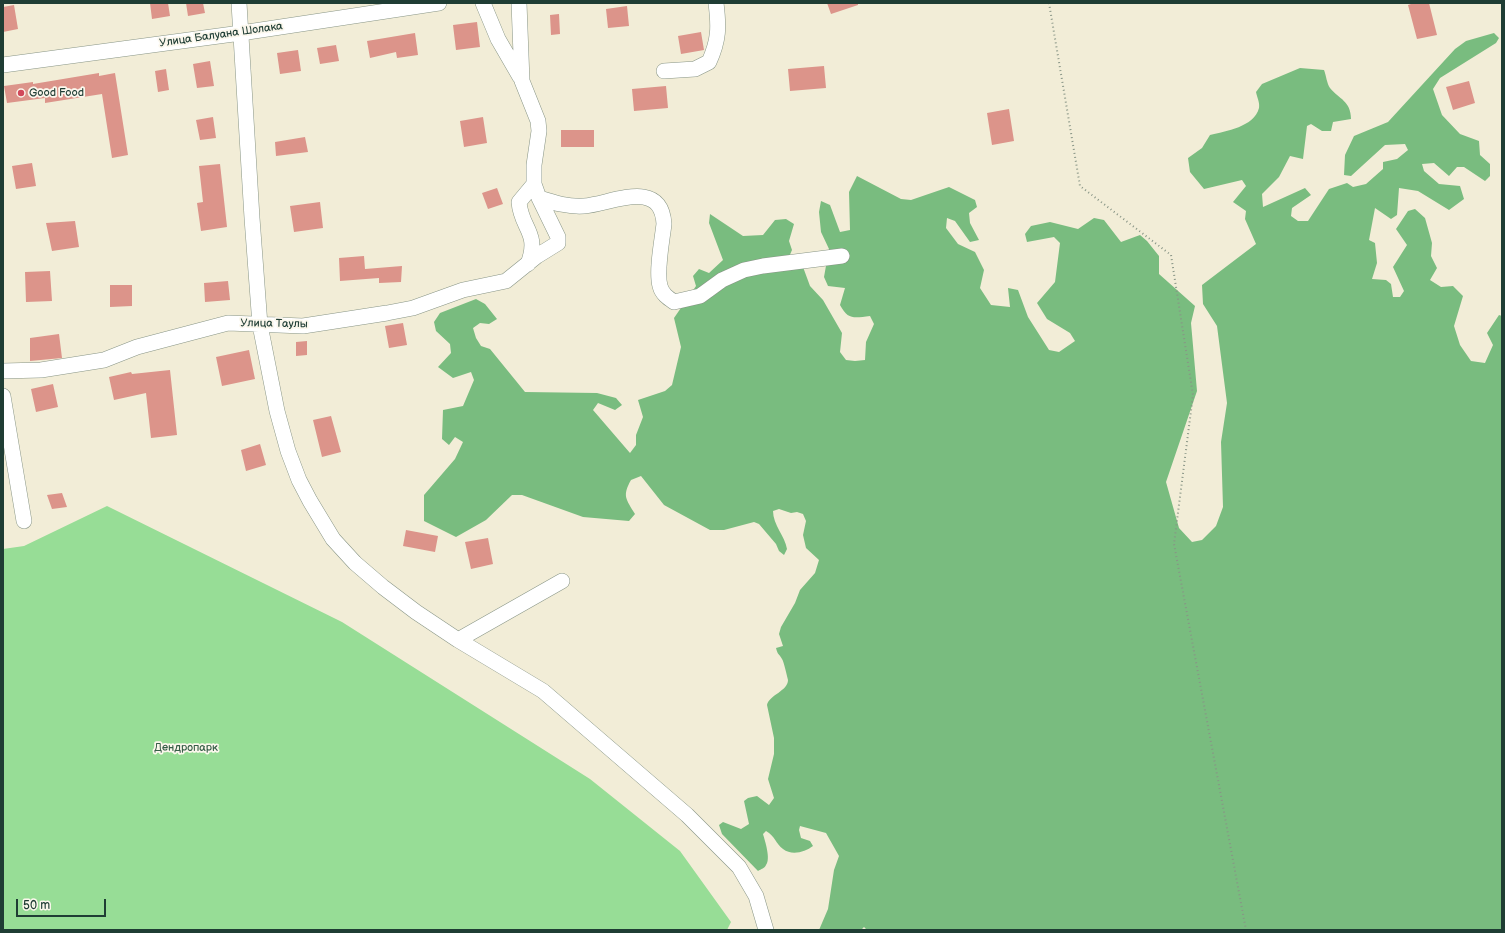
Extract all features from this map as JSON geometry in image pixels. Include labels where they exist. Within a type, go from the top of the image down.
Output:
[{"type":"street","points":[[238,3],[260,325],[277,411],[288,451],[299,480],[324,525],[333,539],[355,563],[383,587],[416,612],[458,640],[542,691],[687,815],[739,867],[756,896],[766,930]]},
{"type":"street","name":"Улица Балуана Шолака","points":[[3,65],[241,33],[439,3]]},
{"type":"street","points":[[483,3],[498,39],[522,81],[538,121],[539,131],[534,165],[537,191]]},
{"type":"street","points":[[519,3],[522,81]]},
{"type":"street","points":[[664,71],[695,68],[709,62],[716,46],[718,32],[716,3]]},
{"type":"street","points":[[537,191],[567,207],[585,206],[643,196],[656,203],[663,216],[664,224],[659,275],[660,287],[664,295],[674,302],[700,296],[722,280],[744,270],[763,266],[842,256]]},
{"type":"street","points":[[532,260],[531,233],[520,211],[519,202],[537,191]]},
{"type":"street","name":"Улица Таулы","points":[[3,371],[41,370],[104,360],[137,347],[228,323],[303,326],[387,313],[413,308],[463,290],[506,281],[532,260],[558,243],[558,237],[537,191]]},
{"type":"street","points":[[3,396],[24,521]]},
{"type":"street","points":[[458,640],[562,580]]},
{"type":"path","points":[[1049,3],[1080,186],[1170,255],[1193,395],[1174,544],[1246,930]]},
{"type":"green space","points":[[1494,33],[1499,38],[1496,43],[1440,78],[1433,89],[1442,115],[1460,134],[1479,141],[1480,155],[1490,164],[1490,176],[1485,181],[1464,167],[1457,167],[1449,176],[1434,163],[1422,164],[1424,171],[1439,184],[1460,186],[1464,199],[1449,210],[1418,191],[1399,188],[1397,215],[1391,219],[1375,208],[1369,240],[1375,243],[1377,263],[1372,279],[1386,280],[1391,284],[1393,297],[1400,297],[1404,291],[1393,267],[1407,245],[1396,229],[1408,211],[1415,209],[1425,218],[1432,243],[1431,256],[1437,268],[1430,280],[1441,287],[1453,286],[1463,296],[1454,326],[1460,345],[1471,361],[1485,363],[1493,345],[1487,333],[1499,315],[1502,316],[1502,930],[867,930],[864,927],[861,930],[819,930],[828,909],[834,870],[839,856],[826,833],[800,826],[799,830],[801,838],[810,841],[813,846],[806,850],[794,853],[783,849],[766,831],[763,834],[768,859],[765,867],[758,871],[722,834],[719,825],[723,822],[741,829],[749,824],[744,801],[748,798],[757,796],[769,805],[774,798],[768,779],[774,754],[774,738],[767,705],[771,698],[785,687],[788,680],[783,661],[776,648],[783,646],[779,634],[781,627],[795,603],[800,590],[815,573],[819,560],[806,548],[803,535],[806,521],[803,514],[797,512],[791,513],[779,509],[773,511],[775,521],[786,544],[787,549],[784,555],[779,551],[776,544],[759,524],[754,522],[724,530],[710,530],[664,505],[641,476],[631,480],[628,485],[626,497],[635,514],[629,521],[583,517],[522,495],[512,495],[486,520],[456,537],[424,521],[424,495],[455,459],[463,442],[455,437],[449,445],[442,439],[443,410],[463,406],[474,380],[471,372],[453,378],[438,367],[451,353],[450,344],[436,331],[434,322],[440,313],[476,299],[485,304],[497,319],[489,324],[480,323],[473,328],[476,338],[481,346],[490,349],[525,392],[597,393],[616,398],[622,405],[615,410],[598,403],[593,410],[630,453],[636,445],[636,435],[643,417],[638,400],[665,391],[672,385],[681,347],[674,318],[696,286],[693,276],[699,269],[709,273],[723,260],[709,223],[710,214],[743,236],[763,235],[775,220],[786,219],[794,224],[789,241],[792,250],[785,266],[803,267],[810,286],[823,300],[842,333],[840,352],[846,360],[865,360],[866,342],[874,324],[870,316],[849,316],[840,305],[845,288],[828,286],[824,277],[829,249],[821,232],[819,212],[821,201],[830,205],[840,232],[850,230],[849,192],[857,176],[901,199],[911,200],[949,187],[975,200],[977,207],[969,213],[970,223],[979,240],[970,242],[955,221],[947,218],[946,228],[958,244],[975,252],[984,270],[980,288],[991,305],[1010,307],[1008,288],[1018,290],[1028,317],[1049,350],[1059,352],[1075,341],[1070,333],[1047,319],[1037,303],[1055,282],[1060,243],[1054,237],[1027,242],[1025,234],[1031,226],[1050,222],[1078,229],[1094,218],[1104,220],[1121,242],[1140,235],[1147,241],[1159,256],[1159,274],[1195,306],[1191,323],[1197,391],[1166,482],[1179,528],[1192,542],[1202,540],[1216,526],[1223,507],[1221,442],[1227,403],[1217,326],[1203,304],[1202,285],[1256,244],[1245,219],[1246,211],[1233,202],[1246,186],[1242,180],[1204,189],[1190,172],[1188,158],[1202,148],[1210,135],[1231,130],[1246,124],[1251,120],[1259,108],[1256,92],[1262,84],[1300,68],[1324,70],[1329,86],[1333,92],[1347,104],[1351,119],[1333,122],[1331,131],[1322,131],[1311,124],[1307,126],[1303,159],[1290,156],[1279,177],[1262,194],[1263,207],[1305,188],[1311,195],[1292,208],[1291,216],[1298,221],[1308,221],[1329,189],[1347,183],[1353,187],[1366,184],[1383,169],[1383,162],[1397,159],[1408,150],[1405,144],[1385,145],[1351,176],[1344,175],[1345,155],[1354,136],[1388,122],[1455,49],[1466,41]]},
{"type":"green space","name":"Дендропарк","points":[[107,506],[342,622],[590,779],[680,851],[731,922],[727,930],[3,930],[3,549],[24,546]]},
{"type":"building","points":[[150,3],[168,3],[170,16],[152,19]]},
{"type":"building","points":[[186,3],[203,3],[205,13],[188,16]]},
{"type":"building","points":[[827,3],[858,3],[858,5],[831,14]]},
{"type":"building","points":[[1414,3],[1429,3],[1437,35],[1417,39],[1408,5]]},
{"type":"building","points":[[14,5],[18,29],[3,32],[3,7]]},
{"type":"building","points":[[627,6],[629,26],[608,28],[606,9]]},
{"type":"building","points":[[559,14],[560,34],[551,35],[550,15]]},
{"type":"building","points":[[477,22],[480,47],[456,50],[453,25]]},
{"type":"building","points":[[701,32],[704,50],[681,54],[678,36]]},
{"type":"building","points":[[415,33],[418,55],[397,58],[396,52],[370,58],[367,41]]},
{"type":"building","points":[[336,45],[339,61],[320,64],[317,48]]},
{"type":"building","points":[[298,50],[301,71],[280,74],[277,53]]},
{"type":"building","points":[[210,61],[214,86],[197,88],[193,64]]},
{"type":"building","points":[[824,66],[826,88],[790,91],[788,69]]},
{"type":"building","points":[[166,69],[169,90],[158,92],[155,71]]},
{"type":"building","points":[[99,73],[99,76],[115,73],[128,155],[112,158],[102,94],[45,103],[45,98],[7,103],[4,86],[33,82],[33,84]]},
{"type":"building","points":[[1469,81],[1475,103],[1453,110],[1446,87]]},
{"type":"building","points":[[666,86],[668,108],[634,111],[632,89]]},
{"type":"building","points":[[1009,109],[1014,141],[992,145],[987,113]]},
{"type":"building","points":[[213,117],[216,138],[200,140],[196,120]]},
{"type":"building","points":[[483,117],[487,143],[464,147],[460,121]]},
{"type":"building","points":[[561,130],[594,130],[594,147],[561,147]]},
{"type":"building","points":[[305,137],[308,152],[276,156],[275,142]]},
{"type":"building","points":[[32,163],[36,186],[16,189],[12,166]]},
{"type":"building","points":[[220,164],[227,227],[201,231],[197,203],[203,202],[199,166]]},
{"type":"building","points":[[497,188],[503,204],[488,209],[482,193]]},
{"type":"building","points":[[320,202],[323,228],[294,232],[290,206]]},
{"type":"building","points":[[75,221],[79,247],[52,251],[46,223]]},
{"type":"building","points":[[364,256],[365,269],[402,266],[401,282],[379,283],[379,278],[340,281],[339,258]]},
{"type":"building","points":[[50,271],[52,301],[26,302],[25,272]]},
{"type":"building","points":[[228,281],[230,300],[205,302],[204,283]]},
{"type":"building","points":[[110,285],[132,285],[132,306],[110,307]]},
{"type":"building","points":[[403,323],[407,345],[389,348],[385,326]]},
{"type":"building","points":[[59,334],[62,358],[30,361],[30,338]]},
{"type":"building","points":[[307,341],[307,355],[296,356],[296,342]]},
{"type":"building","points":[[249,350],[255,379],[222,386],[216,357]]},
{"type":"building","points":[[170,370],[177,435],[151,438],[146,393],[114,400],[109,377],[131,372],[132,374]]},
{"type":"building","points":[[53,384],[58,407],[36,412],[31,389]]},
{"type":"building","points":[[331,416],[341,452],[322,457],[313,420]]},
{"type":"building","points":[[260,444],[266,465],[246,471],[241,450]]},
{"type":"building","points":[[62,493],[67,507],[52,509],[47,495]]},
{"type":"building","points":[[406,530],[438,536],[435,552],[403,546]]},
{"type":"building","points":[[488,538],[493,564],[471,569],[465,542]]},
{"type":"place","name":"Good Food","points":[[21,93]]}]
